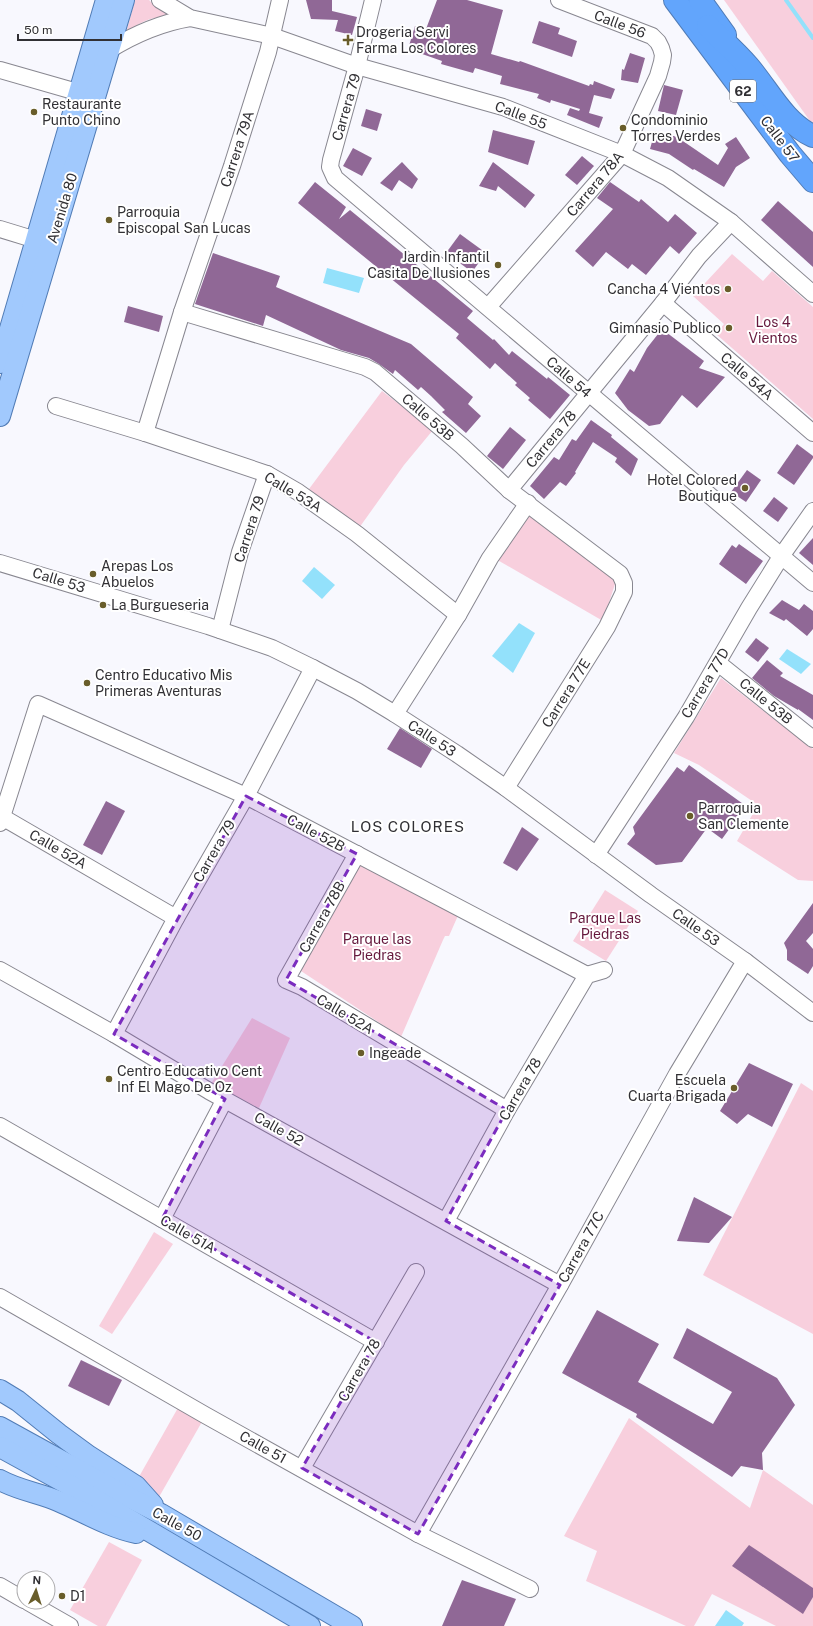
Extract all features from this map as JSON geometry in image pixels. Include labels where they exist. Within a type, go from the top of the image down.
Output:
[{"type":"highway","name":"Calle 57","points":[[675,0],[790,154],[813,182]]},
{"type":"highway","points":[[680,0],[697,14],[748,66]]},
{"type":"highway","points":[[700,0],[790,120],[799,128],[813,136]]},
{"type":"main road","name":"Avenida 80","points":[[0,416],[87,95],[106,0]]},
{"type":"main road","name":"Avenida 80","points":[[0,363],[36,240],[87,95],[109,50],[124,0]]},
{"type":"main road","points":[[0,1390],[18,1401],[89,1456],[136,1486],[161,1514]]},
{"type":"main road","name":"Calle 50","points":[[0,1427],[96,1490],[160,1539],[310,1626]]},
{"type":"main road","name":"Calle 50","points":[[0,1447],[96,1490],[161,1514],[352,1626]]},
{"type":"main road","points":[[0,1480],[16,1488],[58,1501],[92,1518],[125,1531],[160,1539]]},
{"type":"street","name":"Calle 55","points":[[160,0],[190,18],[272,36],[357,66],[503,107],[622,154],[668,178],[730,222],[813,294]]},
{"type":"street","name":"Carrera 79A","points":[[146,433],[182,312],[232,166],[268,52],[280,0]]},
{"type":"street","name":"Carrera 79","points":[[330,167],[330,160],[357,66],[373,0]]},
{"type":"street","name":"Calle 56","points":[[558,0],[644,32],[658,42]]},
{"type":"street","name":"Calle 55","points":[[109,50],[140,32],[155,26],[190,18]]},
{"type":"street","name":"Carrera 78A","points":[[488,307],[622,154],[658,76],[663,55],[658,42]]},
{"type":"street","points":[[0,70],[87,95]]},
{"type":"street","name":"Calle 54","points":[[330,167],[335,178],[589,394],[782,555],[813,583]]},
{"type":"street","name":"Carrera 78","points":[[509,490],[663,303],[699,256],[730,222]]},
{"type":"street","points":[[0,229],[36,240]]},
{"type":"street","name":"Calle 54A","points":[[663,303],[813,434]]},
{"type":"street","name":"Calle 53B","points":[[182,312],[365,367],[375,372],[462,446],[509,490],[620,574],[625,587],[622,596]]},
{"type":"street","name":"Calle 53A","points":[[56,406],[146,433],[267,474],[298,492],[357,534],[458,615]]},
{"type":"street","name":"Carrera 79","points":[[220,630],[240,552],[267,474]]},
{"type":"street","points":[[395,714],[458,615],[490,558],[528,503]]},
{"type":"street","name":"Carrera 77D","points":[[596,855],[686,717],[749,608],[782,555],[813,511]]},
{"type":"street","name":"Calle 53","points":[[0,562],[220,630],[272,648],[313,668],[395,714],[506,788],[596,855],[745,961],[813,1013]]},
{"type":"street","name":"Carrera 77E","points":[[506,788],[607,627],[622,596]]},
{"type":"street","name":"Calle 53B","points":[[718,663],[813,739]]},
{"type":"street","name":"Carrera 79","points":[[114,1034],[176,918],[246,796],[313,668]]},
{"type":"street","name":"Calle 52B","points":[[1,820],[38,704],[246,796],[587,975]]},
{"type":"street","name":"Calle 52A","points":[[1,820],[176,918]]},
{"type":"street","name":"Carrera 78B","points":[[286,980],[356,854]]},
{"type":"street","name":"Carrera 77C","points":[[418,1534],[560,1285],[677,1074],[745,961]]},
{"type":"street","name":"Calle 52","points":[[0,970],[114,1034],[209,1091],[560,1285]]},
{"type":"street","points":[[587,975],[604,970]]},
{"type":"street","name":"Carrera 78","points":[[446,1221],[507,1110],[587,975]]},
{"type":"street","name":"Calle 52A","points":[[286,980],[302,987],[507,1110]]},
{"type":"street","points":[[162,1219],[225,1099]]},
{"type":"street","name":"Calle 51A","points":[[0,1126],[376,1342]]},
{"type":"street","name":"Carrera 78","points":[[302,1468],[416,1272]]},
{"type":"street","name":"Calle 51","points":[[0,1297],[205,1415],[418,1534],[530,1590]]},
{"type":"street","points":[[0,1586],[16,1595]]},
{"type":"street","points":[[42,1610],[70,1626]]},
{"type":"highlighted area","points":[[246,796],[357,854],[286,980],[507,1110],[446,1221],[560,1285],[418,1534],[302,1468],[376,1342],[162,1219],[225,1099],[114,1034]]},
{"type":"green space","points":[[135,0],[149,0],[154,5],[171,15],[147,20],[126,33]]},
{"type":"green space","points":[[724,0],[813,0],[813,122],[810,121]]},
{"type":"green space","name":"Los 4 Vientos","points":[[732,254],[763,281],[772,271],[813,307],[813,419],[716,334],[724,324],[693,296]]},
{"type":"green space","points":[[382,391],[433,430],[404,465],[359,528],[309,489]]},
{"type":"green space","points":[[528,505],[617,578],[603,621],[494,558]]},
{"type":"green space","points":[[721,678],[813,749],[813,881],[798,880],[737,841],[758,805],[699,765],[674,753]]},
{"type":"green space","name":"Parque las Piedras","points":[[355,861],[460,911],[449,936],[445,936],[443,940],[401,1037],[301,971]]},
{"type":"green space","name":"Parque Las Piedras","points":[[605,890],[638,911],[606,961],[573,941]]},
{"type":"green space","points":[[252,1018],[290,1038],[259,1108],[209,1087]]},
{"type":"green space","points":[[801,1083],[813,1091],[813,1334],[703,1275]]},
{"type":"green space","points":[[154,1232],[173,1244],[112,1334],[99,1326]]},
{"type":"green space","points":[[179,1406],[203,1420],[151,1511],[127,1498]]},
{"type":"green space","points":[[629,1418],[750,1508],[763,1470],[813,1505],[813,1626],[776,1626],[712,1594],[694,1626],[686,1626],[586,1581],[597,1551],[564,1536]]},
{"type":"green space","points":[[109,1542],[142,1560],[106,1626],[98,1626],[70,1610]]},
{"type":"water","points":[[327,268],[364,278],[359,293],[323,283]]},
{"type":"water","points":[[314,567],[335,585],[322,599],[302,581]]},
{"type":"water","points":[[519,623],[535,633],[513,673],[492,656]]},
{"type":"water","points":[[787,649],[811,664],[801,674],[779,659]]},
{"type":"water","points":[[726,1610],[744,1623],[742,1626],[715,1626]]},
{"type":"building","points":[[306,0],[332,0],[332,11],[357,17],[352,35],[335,31],[338,20],[311,19]]},
{"type":"building","points":[[437,0],[467,0],[503,10],[491,54],[519,62],[520,61],[589,86],[590,84],[593,85],[594,81],[615,89],[611,99],[594,95],[589,113],[603,117],[599,128],[567,115],[570,108],[579,111],[580,109],[551,100],[550,103],[537,98],[539,94],[500,84],[502,76],[475,68],[473,73],[441,64],[442,61],[408,49],[415,26],[426,29]]},
{"type":"building","points":[[539,21],[560,28],[558,34],[577,41],[572,57],[532,43]]},
{"type":"building","points":[[630,53],[645,58],[638,83],[621,80],[622,69],[624,70]]},
{"type":"building","points":[[664,85],[683,90],[676,115],[658,111]]},
{"type":"building","points":[[366,109],[382,114],[377,131],[361,126]]},
{"type":"building","points":[[493,130],[535,141],[528,165],[488,152]]},
{"type":"building","points":[[655,131],[677,137],[718,165],[728,148],[725,144],[736,137],[750,158],[736,167],[724,187],[694,169],[693,170],[669,154],[650,149]]},
{"type":"building","points":[[353,148],[372,158],[362,176],[343,166]]},
{"type":"building","points":[[582,156],[594,166],[577,185],[565,175]]},
{"type":"building","points":[[402,162],[418,179],[412,189],[399,180],[392,191],[380,183]]},
{"type":"building","points":[[493,162],[535,195],[525,208],[498,186],[496,191],[479,186]]},
{"type":"building","points":[[315,182],[346,207],[339,219],[350,210],[473,311],[467,318],[493,340],[494,339],[509,355],[512,351],[570,395],[550,419],[528,400],[530,398],[515,385],[517,383],[495,363],[490,369],[456,338],[459,334],[298,203]]},
{"type":"building","points":[[610,182],[639,202],[641,199],[668,222],[675,214],[697,233],[679,254],[670,246],[646,275],[632,264],[628,269],[606,252],[593,267],[575,251],[613,209],[597,198]]},
{"type":"building","points":[[778,201],[813,232],[813,267],[761,220]]},
{"type":"building","points":[[460,234],[486,253],[472,272],[446,253]]},
{"type":"building","points":[[213,253],[280,276],[276,287],[411,344],[473,397],[468,404],[481,416],[466,433],[442,412],[445,410],[421,387],[418,390],[395,370],[393,374],[369,358],[341,350],[266,315],[263,326],[195,304]]},
{"type":"building","points":[[128,306],[163,316],[159,332],[124,322]]},
{"type":"building","points":[[662,329],[704,361],[699,368],[725,377],[697,408],[682,395],[660,424],[649,426],[628,410],[615,393],[630,369],[634,372],[647,348]]},
{"type":"building","points":[[591,420],[612,435],[611,437],[638,459],[631,476],[615,462],[617,458],[593,442],[575,472],[576,473],[566,486],[560,482],[544,499],[530,486],[554,457],[559,460],[572,439],[576,441]]},
{"type":"building","points":[[510,427],[526,440],[503,469],[487,456]]},
{"type":"building","points":[[797,444],[813,456],[813,458],[794,485],[777,473]]},
{"type":"building","points":[[747,470],[761,480],[746,502],[731,492]]},
{"type":"building","points":[[774,497],[788,508],[778,522],[763,511]]},
{"type":"building","points":[[813,538],[813,565],[799,553]]},
{"type":"building","points":[[739,544],[763,561],[746,584],[719,564],[732,545],[736,548]]},
{"type":"building","points":[[782,600],[799,610],[804,604],[813,611],[813,629],[807,636],[786,619],[784,621],[769,613]]},
{"type":"building","points":[[756,638],[769,648],[758,662],[745,652]]},
{"type":"building","points":[[767,660],[783,673],[780,676],[813,695],[813,720],[798,709],[774,696],[752,678]]},
{"type":"building","points":[[400,728],[432,749],[421,768],[387,749]]},
{"type":"building","name":"Parroquia San Clemente","points":[[689,765],[746,806],[722,839],[707,828],[682,862],[656,865],[627,844],[635,834],[633,827],[677,767],[684,772]]},
{"type":"building","points":[[106,801],[125,811],[102,855],[83,845]]},
{"type":"building","points":[[522,827],[539,839],[517,871],[503,863]]},
{"type":"building","points":[[813,903],[813,933],[806,941],[813,949],[813,966],[808,974],[787,960],[787,950],[784,943]]},
{"type":"building","points":[[749,1063],[793,1084],[772,1127],[748,1114],[737,1124],[720,1111]]},
{"type":"building","points":[[694,1197],[732,1217],[709,1243],[677,1241]]},
{"type":"building","points":[[597,1310],[659,1344],[638,1382],[713,1424],[732,1392],[673,1358],[687,1328],[777,1378],[795,1405],[762,1453],[763,1470],[741,1466],[732,1477],[636,1417],[637,1414],[562,1373]]},
{"type":"building","points":[[81,1360],[122,1380],[109,1406],[68,1386]]},
{"type":"building","points":[[749,1545],[813,1588],[813,1597],[803,1614],[732,1566]]},
{"type":"building","points":[[462,1580],[516,1599],[504,1626],[442,1626]]},
{"type":"waterway","points":[[786,0],[813,38]]},
{"type":"place","name":"Drogeria Servi Farma Los Colores","points":[[348,40]]},
{"type":"place","name":"Restaurante Punto Chino","points":[[34,112]]},
{"type":"place","name":"Condominio Torres Verdes","points":[[623,128]]},
{"type":"place","name":"Parroquia Episcopal San Lucas","points":[[109,220]]},
{"type":"place","name":"Jardin Infantil Casita De Ilusiones","points":[[498,265]]},
{"type":"place","name":"Cancha 4 Vientos","points":[[728,289]]},
{"type":"place","name":"Gimnasio Publico","points":[[729,328]]},
{"type":"place","name":"Hotel Colored Boutique","points":[[745,488]]},
{"type":"place","name":"Arepas Los Abuelos","points":[[93,574]]},
{"type":"place","name":"La Burgueseria","points":[[103,605]]},
{"type":"place","name":"Centro Educativo Mis Primeras Aventuras","points":[[87,683]]},
{"type":"place","name":"Parroquia San Clemente","points":[[690,816]]},
{"type":"place","name":"Ingeade","points":[[361,1053]]},
{"type":"place","name":"Centro Educativo Cent Inf El Mago De Oz","points":[[109,1079]]},
{"type":"place","name":"Escuela Cuarta Brigada","points":[[734,1088]]},
{"type":"place","name":"D1","points":[[62,1596]]},
{"type":"district","name":"LOS COLORES","points":[[408,827]]}]
